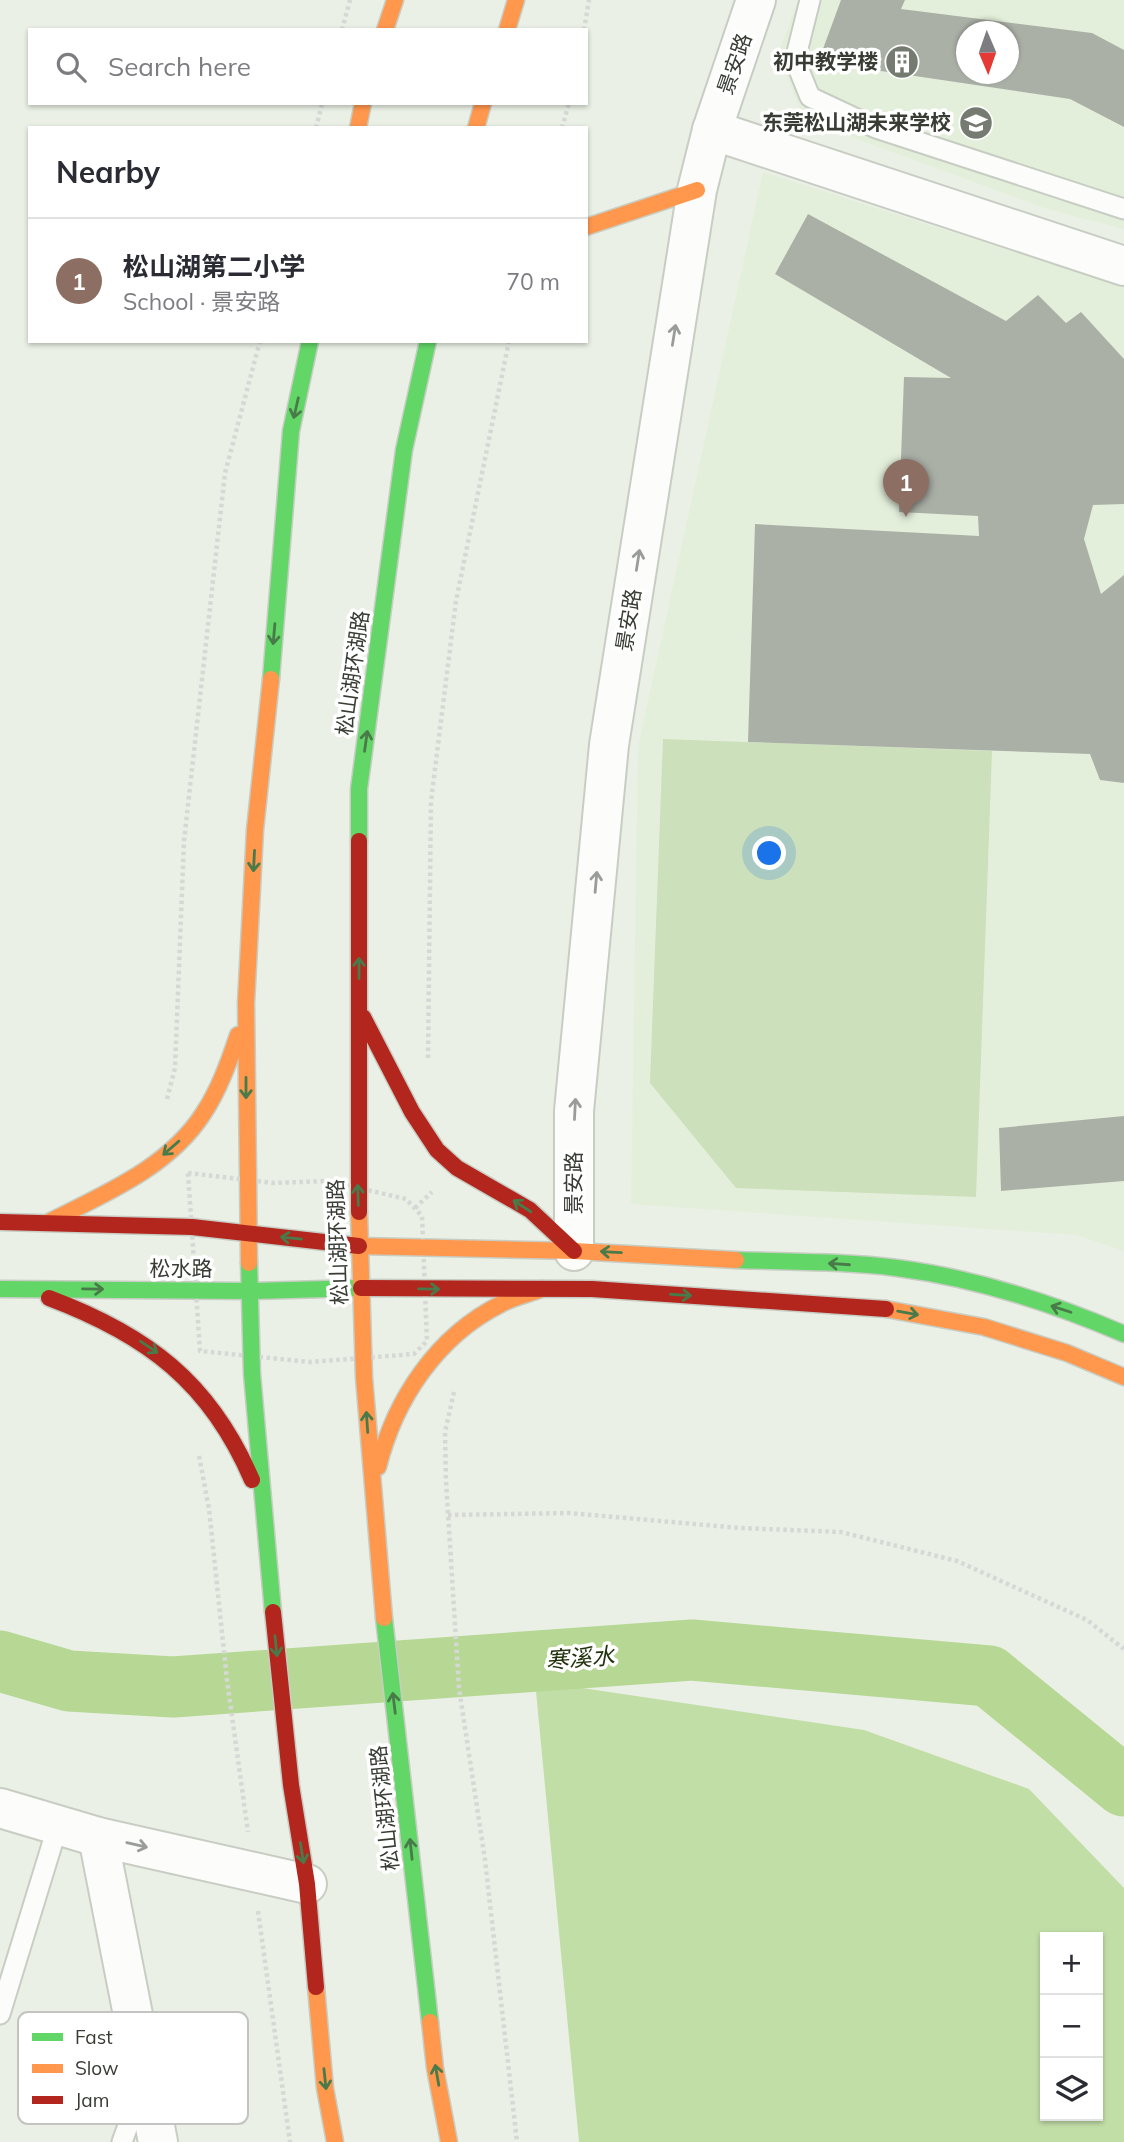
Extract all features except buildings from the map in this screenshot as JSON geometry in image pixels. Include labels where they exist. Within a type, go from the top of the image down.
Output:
[{"type":"main road","points":[[386,28],[395,0]]},
{"type":"main road","points":[[508,28],[516,0]]},
{"type":"main road","points":[[358,126],[363,105]]},
{"type":"main road","points":[[477,126],[482,105]]},
{"type":"main road","points":[[588,226],[697,190]]},
{"type":"main road","points":[[310,343],[290,430],[270,692],[255,830],[246,1003],[247,1233],[252,1374],[269,1578],[291,1785],[307,1884],[325,2088],[335,2142]]},
{"type":"main road","name":"松山湖环湖路","points":[[428,343],[404,450],[359,789],[357,1161],[364,1377],[378,1564],[435,2068],[449,2142]]},
{"type":"main road","points":[[421,374],[444,343]]},
{"type":"main road","points":[[46,1223],[127,1181],[159,1159],[196,1124],[211,1100],[225,1068],[246,1003]]},
{"type":"main road","points":[[358,1008],[412,1112],[438,1150],[457,1168],[530,1210],[574,1251]]},
{"type":"main road","name":"松水路","points":[[0,1222],[192,1227],[359,1245],[574,1251],[897,1268],[994,1287],[1082,1316],[1124,1334]]},
{"type":"main road","name":"松水路","points":[[0,1289],[592,1289],[890,1309],[984,1327],[1067,1353],[1124,1377]]},
{"type":"main road","points":[[20,1289],[78,1307],[118,1327],[155,1350],[185,1375],[206,1399],[232,1437],[250,1474],[263,1513]]},
{"type":"main road","points":[[373,1503],[379,1463],[391,1423],[408,1390],[430,1361],[462,1328],[499,1305],[542,1289]]},
{"type":"street","name":"景安路","points":[[574,1251],[574,1111],[609,745],[697,190],[712,130],[756,0]]},
{"type":"street","points":[[712,130],[1124,266]]},
{"type":"street","points":[[0,1808],[98,1837],[307,1884]]},
{"type":"street","points":[[98,1837],[132,2012]]},
{"type":"street","points":[[154,2124],[158,2142]]},
{"type":"lane","points":[[810,0],[794,60],[810,97],[876,128],[1124,209]]},
{"type":"lane","points":[[0,2014],[58,1825]]},
{"type":"lane","points":[[122,2142],[129,2124]]},
{"type":"path","points":[[343,28],[350,0]]},
{"type":"path","points":[[584,28],[589,0]]},
{"type":"path","points":[[317,126],[322,105]]},
{"type":"path","points":[[563,126],[568,105]]},
{"type":"path","points":[[164,1110],[175,1068],[184,841],[225,473],[259,343]]},
{"type":"path","points":[[428,1065],[426,1043],[431,801],[456,601],[509,343]]},
{"type":"path","points":[[457,1384],[445,1432],[449,1555],[460,1688],[485,1860],[517,2142]]},
{"type":"path","points":[[199,1454],[209,1509],[216,1584],[290,2142]]},
{"type":"path","points":[[448,1514],[569,1513],[740,1528],[841,1532],[957,1561],[1087,1620],[1124,1649]]},
{"type":"shaded area","name":"东莞松山湖未来学校","points":[[798,0],[1124,0],[1124,229],[1047,209],[854,138],[800,109],[778,54]]},
{"type":"shaded area","points":[[763,172],[1124,287],[1124,1251],[1076,1235],[631,1204],[638,747]]},
{"type":"green space","points":[[663,739],[992,751],[976,1197],[736,1188],[650,1083]]},
{"type":"green space","points":[[535,1681],[864,1730],[1029,1789],[1124,1888],[1124,2142],[579,2142]]},
{"type":"waterway","name":"寒溪水","points":[[0,1661],[69,1681],[173,1687],[692,1650],[989,1676],[1124,1786]]},
{"type":"traffic: fast","points":[[271,679],[291,431],[310,343]]},
{"type":"traffic: fast","points":[[359,841],[359,789],[404,450],[428,343]]},
{"type":"traffic: fast","points":[[736,1260],[857,1264],[926,1272],[1013,1293],[1124,1334]]},
{"type":"traffic: fast","points":[[249,1263],[252,1374],[273,1612]]},
{"type":"traffic: fast","points":[[0,1289],[250,1291],[361,1288]]},
{"type":"traffic: fast","points":[[384,1618],[430,2022]]},
{"type":"traffic: slow","points":[[386,28],[395,0]]},
{"type":"traffic: slow","points":[[508,28],[516,0]]},
{"type":"traffic: slow","points":[[358,126],[363,105]]},
{"type":"traffic: slow","points":[[477,126],[482,105]]},
{"type":"traffic: slow","points":[[588,226],[697,190]]},
{"type":"traffic: slow","points":[[249,1263],[246,1003],[255,830],[271,679]]},
{"type":"traffic: slow","points":[[49,1222],[134,1178],[172,1150],[189,1133],[209,1105],[238,1035]]},
{"type":"traffic: slow","points":[[359,1212],[364,1377],[384,1618]]},
{"type":"traffic: slow","points":[[359,1246],[574,1251],[736,1260]]},
{"type":"traffic: slow","points":[[378,1467],[395,1417],[422,1372],[438,1352],[478,1317],[506,1302],[542,1289]]},
{"type":"traffic: slow","points":[[886,1309],[984,1327],[1067,1353],[1124,1377]]},
{"type":"traffic: slow","points":[[316,1987],[325,2088],[335,2142]]},
{"type":"traffic: slow","points":[[430,2022],[435,2068],[449,2142]]},
{"type":"traffic: jam","points":[[359,841],[359,1212]]},
{"type":"traffic: jam","points":[[363,1017],[412,1112],[437,1150],[457,1168],[530,1210],[574,1251]]},
{"type":"traffic: jam","points":[[0,1222],[192,1227],[359,1246]]},
{"type":"traffic: jam","points":[[361,1288],[592,1289],[886,1309]]},
{"type":"traffic: jam","points":[[49,1298],[116,1328],[172,1366],[216,1415],[252,1480]]},
{"type":"traffic: jam","points":[[273,1612],[291,1785],[307,1884],[316,1987]]},
{"type":"place","name":"初中教学楼","points":[[902,62]]},
{"type":"place","name":"东莞松山湖未来学校","points":[[976,123]]},
{"type":"place","name":"松山湖第二小学","points":[[906,517]]}]
